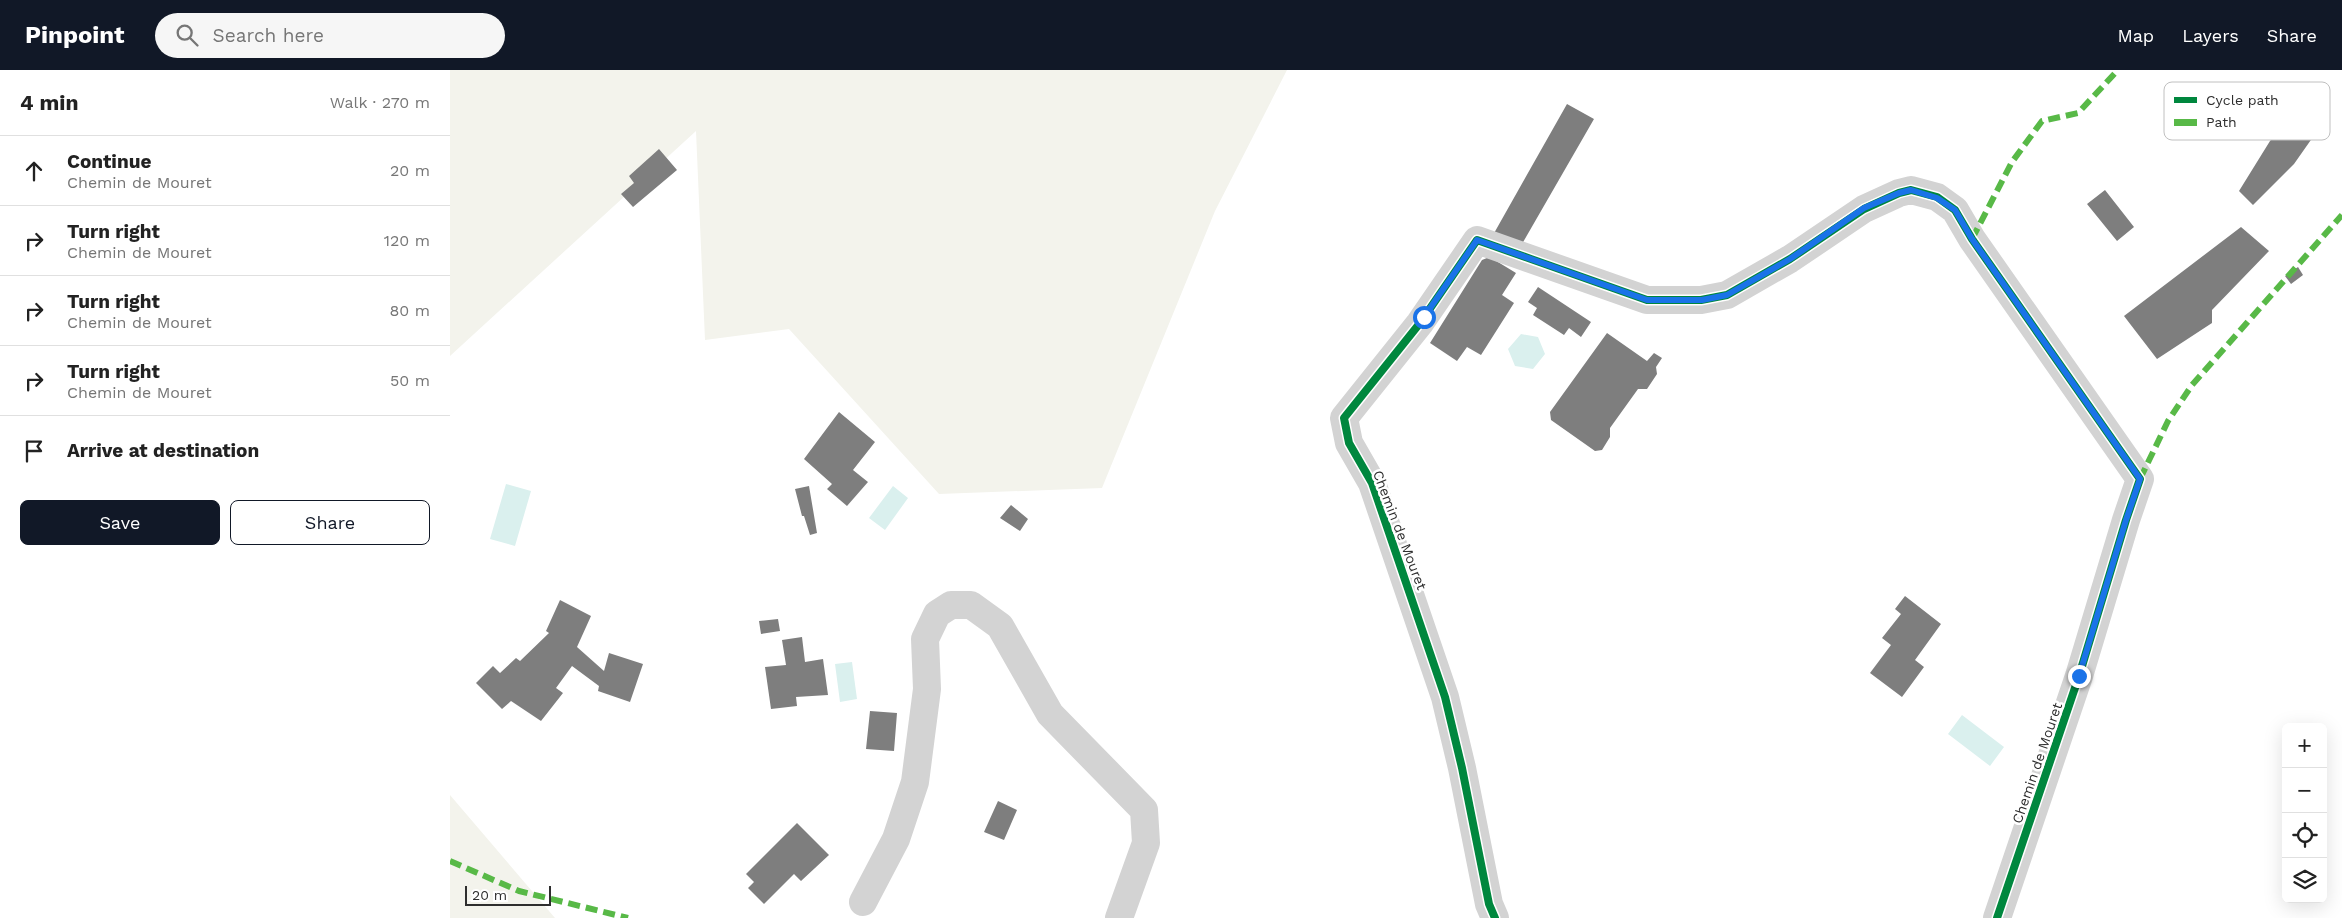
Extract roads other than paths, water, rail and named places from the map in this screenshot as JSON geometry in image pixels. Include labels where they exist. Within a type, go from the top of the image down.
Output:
[{"type":"street","name":"Chemin de Mouret","points":[[1495,918],[1489,904],[1462,768],[1445,696],[1372,483],[1349,443],[1344,418],[1420,323],[1477,240],[1647,300],[1702,300],[1727,295],[1790,259],[1864,208],[1911,190],[1937,198],[1955,210],[1972,239],[2140,479],[2079,676],[1997,918]]},
{"type":"street","points":[[863,902],[896,839],[915,782],[927,689],[925,639],[937,614],[951,605],[971,605],[1000,626],[1050,714],[1144,810],[1146,843],[1119,918]]}]
